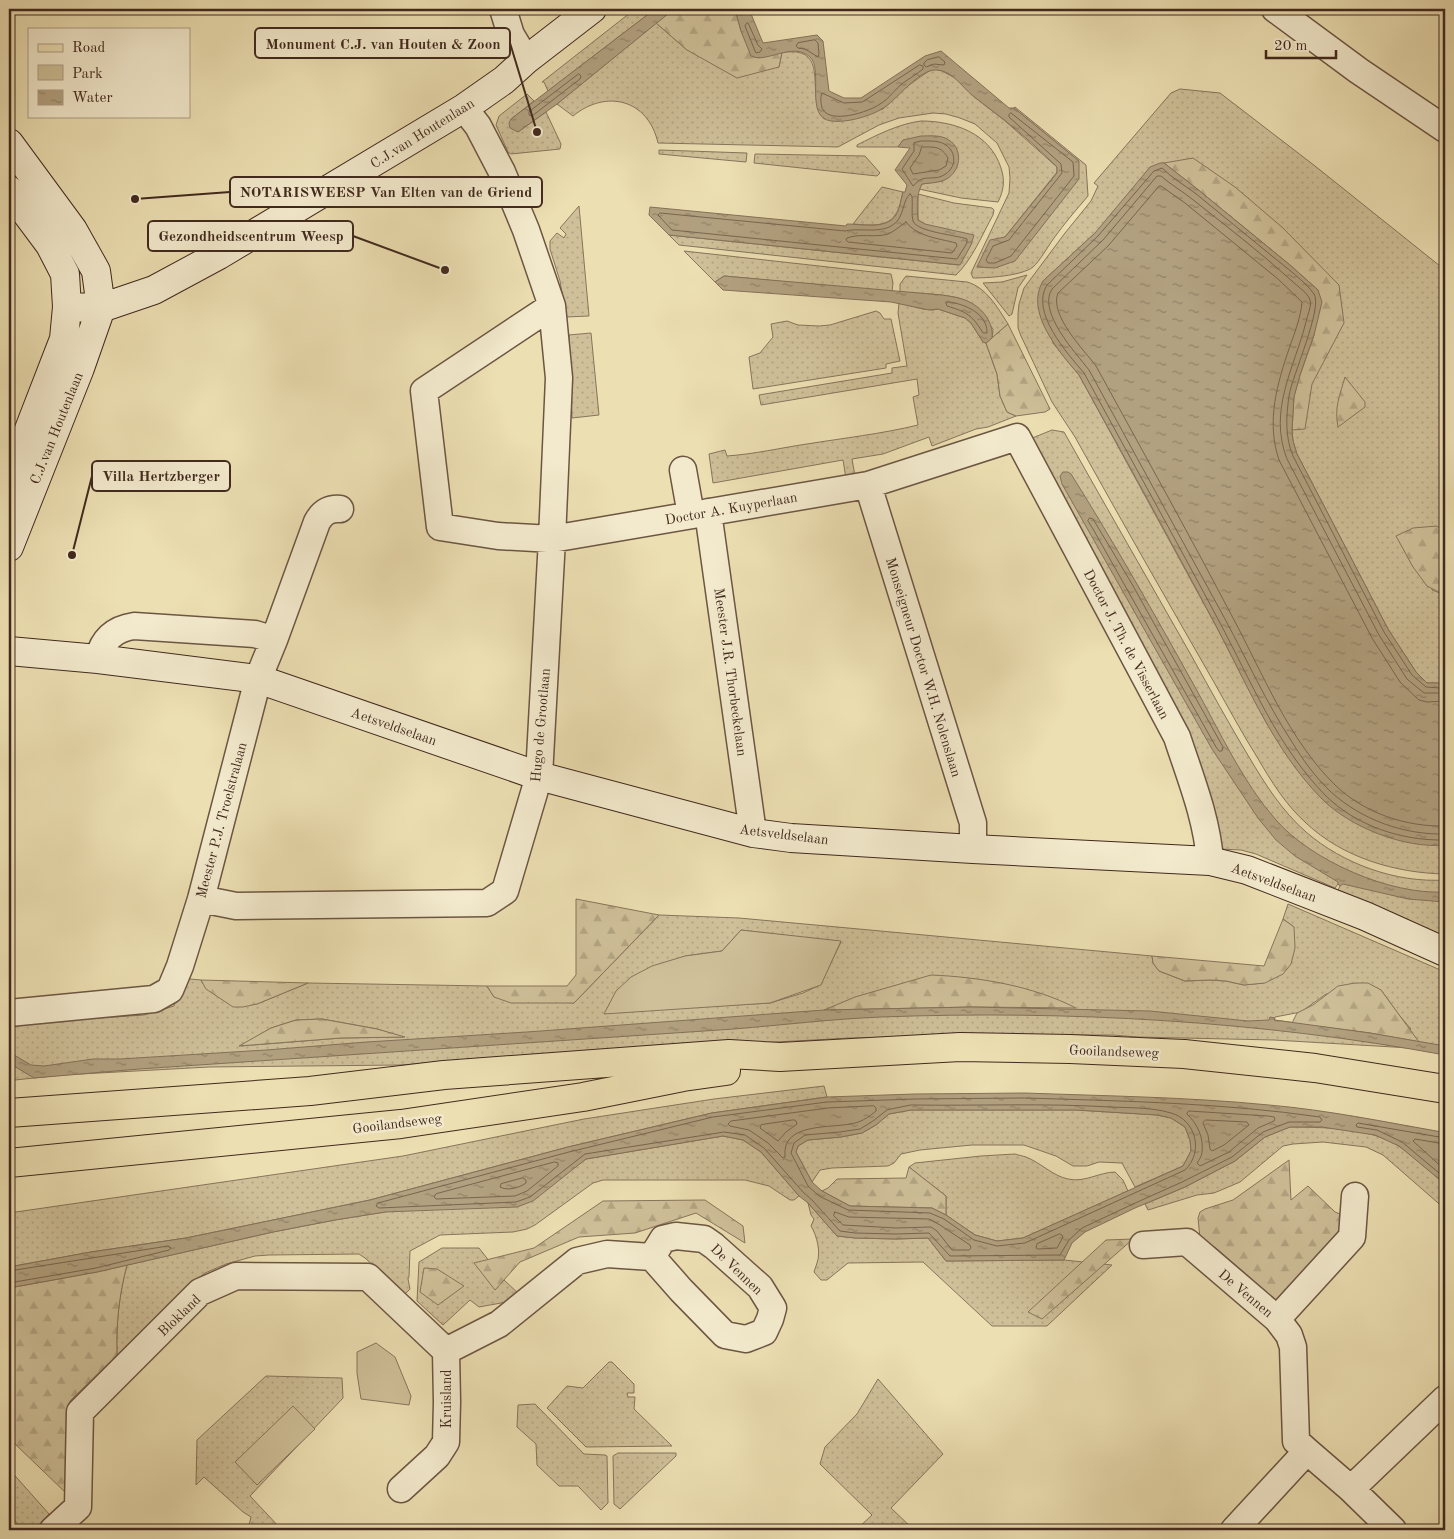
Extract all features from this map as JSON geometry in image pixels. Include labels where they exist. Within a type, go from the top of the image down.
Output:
[{"type":"main road","name":"Gooilandseweg","points":[[9,1113],[310,1091],[444,1075],[729,1054],[780,1057],[960,1047],[1184,1054],[1315,1068],[1445,1089]]},
{"type":"main road","name":"Gooilandseweg","points":[[9,1162],[401,1124],[583,1097],[683,1077],[734,1070],[780,1057]]},
{"type":"street","points":[[503,9],[512,34],[526,60]]},
{"type":"street","name":"C.J.van Houtenlaan","points":[[9,481],[64,338],[67,307],[101,308],[154,290],[219,255],[464,108],[504,80],[526,60],[592,9]]},
{"type":"street","points":[[1276,9],[1359,71],[1445,129]]},
{"type":"street","name":"Hugo de Grootlaan","points":[[201,899],[236,906],[487,903],[505,891],[539,776],[559,378],[552,306],[526,230],[502,172],[478,126],[464,108]]},
{"type":"street","points":[[9,143],[73,230],[96,271],[101,308]]},
{"type":"street","points":[[9,190],[50,244],[65,274],[67,307]]},
{"type":"street","name":"Doctor A. Kuyperlaan","points":[[552,306],[424,391],[440,527],[498,536],[552,539],[868,485],[1017,437]]},
{"type":"street","name":"C.J.van Houtenlaan","points":[[9,547],[80,368],[101,308]]},
{"type":"street","name":"Doctor J. Th. de Visserlaan","points":[[1017,437],[1177,737],[1192,781],[1208,839],[1210,861]]},
{"type":"street","name":"Meester J.R. Thorbeckelaan","points":[[683,470],[700,513],[753,833]]},
{"type":"street","name":"Monseigneur Doctor W.H. Nolenslaan","points":[[868,485],[973,823],[973,849]]},
{"type":"street","name":"Meester P.J. Troelstralaan","points":[[9,1013],[154,999],[170,990],[180,966],[201,899],[258,679],[317,522],[324,512],[340,509]]},
{"type":"street","points":[[98,659],[106,640],[114,632],[134,626],[255,634],[274,640]]},
{"type":"street","name":"Aetsveldselaan","points":[[9,651],[98,659],[258,679],[539,776],[753,833],[791,838],[1210,861],[1248,870],[1365,916],[1445,952]]},
{"type":"street","points":[[1277,1319],[1352,1237],[1355,1196]]},
{"type":"street","name":"De Vennen","points":[[676,1236],[704,1239],[709,1242],[760,1287],[773,1308],[764,1332],[746,1339],[725,1335],[652,1257],[664,1240],[676,1236]]},
{"type":"street","name":"De Vennen","points":[[1143,1245],[1187,1242],[1277,1319],[1288,1335],[1293,1347],[1296,1441],[1351,1489],[1393,1530]]},
{"type":"street","points":[[446,1351],[500,1324],[577,1261],[607,1254],[652,1257]]},
{"type":"street","name":"Blokland","points":[[66,1526],[78,1507],[80,1412],[200,1292],[236,1276],[368,1277],[446,1351]]},
{"type":"street","name":"Kruisland","points":[[402,1489],[436,1456],[446,1442],[446,1351]]},
{"type":"street","points":[[1351,1489],[1445,1399]]},
{"type":"street","points":[[1234,1530],[1307,1451]]},
{"type":"green space","points":[[635,9],[655,9],[548,91],[544,82],[542,82]]},
{"type":"green space","points":[[674,9],[735,9],[741,31],[758,58],[782,52],[779,67],[737,78],[687,50],[656,23]]},
{"type":"green space","points":[[656,23],[687,50],[779,67],[782,52],[801,53],[808,57],[814,72],[819,111],[824,119],[883,109],[906,87],[935,69],[955,78],[973,96],[1004,120],[1057,167],[1057,172],[1005,237],[996,240],[977,267],[1079,161],[1015,107],[1086,165],[1088,196],[1033,267],[1021,273],[973,278],[971,273],[1009,193],[1010,178],[1009,167],[997,143],[975,124],[946,114],[933,113],[899,118],[879,125],[838,147],[658,143],[653,128],[645,116],[635,108],[624,103],[612,101],[599,103],[573,116],[557,104]]},
{"type":"green space","points":[[1180,89],[1220,93],[1445,270],[1445,534],[1437,526],[1432,590],[1445,595],[1445,680],[1441,683],[1427,683],[1416,672],[1388,629],[1297,454],[1292,430],[1196,188],[1095,233],[1043,281],[1053,343],[1079,375],[1216,626],[1267,724],[1441,845],[1445,845],[1445,874],[1408,871],[1389,867],[1353,854],[1336,846],[1321,835],[1298,816],[1285,800],[1246,739],[1075,437],[1052,402],[1018,328],[1019,304],[1024,288],[1091,201],[1098,186],[1094,183],[1171,93]]},
{"type":"green space","points":[[527,94],[534,101],[511,119],[518,132],[546,112],[561,144],[560,149],[511,154],[508,152],[496,125],[499,116]]},
{"type":"green space","points":[[921,121],[946,123],[969,131],[988,146],[996,156],[1003,177],[1003,189],[998,202],[961,198],[919,189],[922,184],[943,181],[903,140],[898,147],[857,147],[857,145],[888,130]]},
{"type":"green space","points":[[659,150],[747,153],[746,162],[659,154]]},
{"type":"green space","points":[[755,154],[865,156],[880,173],[877,176],[754,163]]},
{"type":"green space","points":[[1193,158],[1235,187],[1283,228],[1339,285],[1344,323],[1312,384],[1305,429],[1292,430],[1294,396],[1314,335],[1318,290],[1164,163]]},
{"type":"green space","points":[[882,187],[903,192],[897,213],[882,224],[853,224]]},
{"type":"green space","points":[[918,194],[954,203],[992,208],[994,210],[972,255],[956,275],[679,245],[669,235],[959,265],[925,224],[918,220]]},
{"type":"green space","points":[[579,206],[589,316],[566,317],[560,281],[550,249],[550,241],[557,233],[564,238],[566,234],[560,228]]},
{"type":"green space","points":[[684,251],[891,274],[892,292],[724,276],[715,282]]},
{"type":"green space","points":[[1027,275],[1018,288],[1012,314],[1009,316],[983,283],[1002,282]]},
{"type":"green space","points":[[906,276],[967,282],[974,285],[986,293],[1008,324],[992,338],[993,329],[979,311],[967,301],[949,296],[900,292],[900,284]]},
{"type":"green space","points":[[899,303],[923,309],[938,309],[965,318],[971,323],[983,342],[986,343],[997,374],[1000,396],[1007,412],[1016,416],[932,446],[929,437],[883,454],[852,459],[855,476],[846,478],[843,460],[713,483],[709,454],[725,450],[727,456],[748,454],[918,425],[913,397],[919,395],[917,379],[761,405],[759,395],[892,373],[892,368],[907,366],[898,313]]},
{"type":"green space","points":[[876,311],[884,319],[891,319],[900,361],[886,364],[886,368],[753,389],[749,357],[760,353],[773,337],[771,324],[787,321],[798,325],[830,325]]},
{"type":"green space","points":[[1008,324],[1050,409],[1045,412],[1016,416],[1007,412],[1000,396],[997,374],[986,343]]},
{"type":"green space","points":[[591,333],[599,415],[572,418],[569,335]]},
{"type":"green space","points":[[1345,377],[1365,402],[1365,407],[1338,427],[1337,407]]},
{"type":"green space","points":[[1052,430],[1064,432],[1234,732],[1274,797],[1306,832],[1336,853],[1353,862],[1389,875],[1426,880],[1445,880],[1445,937],[1338,890],[1340,886],[1338,884],[1335,888],[1256,854],[1241,850],[1220,849],[1025,441]]},
{"type":"green space","points":[[1437,526],[1445,534],[1445,595],[1427,586],[1413,567],[1396,536],[1413,528]]},
{"type":"green space","points":[[576,899],[659,915],[574,1003],[511,1003],[494,997],[487,986],[567,986],[576,975]]},
{"type":"green space","points":[[1288,904],[1445,972],[1445,1054],[1427,1049],[1274,1040],[1113,1035],[997,1035],[849,1038],[400,1065],[209,1067],[62,1075],[15,1080],[9,1076],[9,1024],[144,1015],[174,1006],[177,993],[190,979],[201,980],[207,989],[257,1004],[308,983],[487,986],[494,997],[574,1003],[659,915],[739,918],[1152,956],[1153,963],[1159,971],[1185,981],[1226,981],[1244,985],[1264,983],[1294,927],[1283,919]],"holes":[[[741,930],[841,942],[820,985],[803,993],[770,1003],[699,1007],[685,956],[722,951]],[[1381,990],[1411,1029],[1370,1033],[1274,1020],[1275,1017],[1301,1012],[1326,994]],[[322,1019],[377,1029],[403,1037],[341,1038],[241,1046],[271,1028],[296,1020]]]},
{"type":"green space","points":[[1283,919],[1294,927],[1295,948],[1291,964],[1283,974],[1265,983],[1244,985],[1226,981],[1185,981],[1159,971],[1153,963],[1152,956],[1264,966]]},
{"type":"green space","points":[[741,930],[841,941],[821,985],[770,1003],[604,1014],[616,991],[631,977],[652,966],[685,956],[722,951]]},
{"type":"green space","points":[[931,975],[968,978],[1024,988],[1076,1008],[972,1007],[824,1010],[855,997]]},
{"type":"green space","points":[[201,980],[308,983],[257,1004],[233,1007],[206,989]]},
{"type":"green space","points":[[1368,983],[1381,990],[1419,1042],[1370,1033],[1292,1023],[1297,1013],[1313,1005],[1338,986]]},
{"type":"green space","points":[[322,1019],[377,1029],[405,1037],[341,1038],[239,1046],[271,1028],[296,1020]]},
{"type":"green space","points":[[824,1086],[827,1097],[712,1113],[568,1147],[370,1200],[186,1238],[91,1252],[9,1267],[9,1213],[403,1156],[584,1119],[714,1099]]},
{"type":"green space","points":[[911,1110],[1076,1110],[1157,1115],[1171,1118],[1185,1127],[1190,1140],[1191,1151],[1183,1166],[1135,1187],[1122,1163],[1099,1162],[1087,1166],[1073,1166],[1056,1156],[1024,1145],[972,1145],[920,1150],[901,1154],[894,1163],[888,1166],[820,1170],[812,1182],[796,1152],[798,1146],[808,1140],[862,1133],[876,1125],[889,1114]]},
{"type":"green space","points":[[1290,1127],[1317,1127],[1362,1132],[1389,1141],[1412,1155],[1445,1184],[1445,1209],[1383,1155],[1366,1147],[1323,1142],[1283,1146],[1240,1182],[1214,1193],[1197,1195],[1148,1210],[1145,1204],[1185,1187],[1235,1161],[1265,1137]]},
{"type":"green space","points":[[723,1136],[743,1140],[761,1152],[799,1196],[794,1200],[790,1200],[769,1186],[745,1180],[603,1180],[593,1183],[527,1229],[513,1232],[440,1235],[410,1251],[408,1279],[410,1289],[405,1294],[359,1254],[255,1256],[226,1264],[205,1273],[186,1288],[117,1355],[119,1310],[127,1265],[273,1232],[385,1212],[573,1168],[586,1159]]},
{"type":"green space","points":[[1015,1154],[1026,1157],[1057,1175],[1068,1179],[1080,1180],[1115,1172],[1123,1180],[1128,1191],[1023,1238],[997,1241],[975,1235],[946,1215],[946,1196],[909,1167],[915,1163]]},
{"type":"green space","points":[[1289,1160],[1291,1200],[1308,1186],[1335,1212],[1340,1214],[1343,1221],[1342,1234],[1277,1301],[1216,1248],[1200,1238],[1198,1218],[1200,1212],[1233,1200]]},
{"type":"green space","points":[[909,1167],[946,1196],[946,1215],[932,1208],[850,1206],[822,1191],[837,1179],[906,1178]]},
{"type":"green space","points":[[705,1200],[743,1226],[745,1243],[696,1213],[635,1233],[579,1237],[520,1262],[495,1290],[474,1263],[534,1248],[603,1201]]},
{"type":"green space","points":[[808,1203],[837,1236],[896,1239],[928,1238],[946,1261],[1064,1260],[1112,1265],[1047,1326],[992,1326],[923,1262],[848,1263],[827,1280],[821,1280],[814,1272],[818,1259],[818,1249],[817,1239],[811,1226],[814,1219]]},
{"type":"green space","points":[[1133,1239],[1042,1319],[1028,1312],[1106,1240]]},
{"type":"green space","points":[[442,1248],[479,1248],[504,1280],[520,1295],[512,1301],[479,1307],[470,1300],[443,1325],[417,1301],[419,1262]]},
{"type":"green space","points":[[127,1265],[119,1310],[117,1355],[70,1401],[68,1408],[67,1494],[13,1442],[9,1434],[9,1288]]},
{"type":"green space","points":[[424,1268],[437,1269],[464,1286],[438,1305],[420,1292]]},
{"type":"green space","points":[[376,1343],[395,1357],[411,1396],[409,1405],[361,1399],[357,1373],[357,1352]]},
{"type":"green space","points":[[609,1362],[612,1362],[634,1384],[634,1393],[627,1393],[628,1397],[635,1397],[634,1409],[672,1446],[586,1447],[547,1408],[567,1386],[583,1388]]},
{"type":"green space","points":[[266,1376],[342,1378],[343,1398],[250,1496],[282,1530],[249,1530],[251,1517],[204,1477],[196,1485],[197,1440]]},
{"type":"green space","points":[[878,1379],[943,1454],[891,1508],[914,1530],[856,1530],[872,1515],[820,1464],[825,1447],[857,1414]]},
{"type":"green space","points":[[535,1404],[584,1454],[607,1456],[608,1503],[601,1510],[578,1486],[559,1486],[537,1465],[536,1444],[517,1427],[518,1405]]},
{"type":"green space","points":[[293,1406],[315,1429],[257,1485],[235,1462]]},
{"type":"green space","points":[[618,1453],[676,1453],[676,1456],[620,1509],[614,1504],[613,1456]]},
{"type":"green space","points":[[9,1469],[49,1514],[34,1530],[23,1530],[9,1514]]},
{"type":"water","points":[[655,9],[674,9],[557,104],[518,132],[510,128],[509,123],[511,119]]},
{"type":"water","points":[[735,9],[749,9],[763,43],[817,35],[823,41],[829,91],[844,98],[861,98],[925,56],[941,51],[1009,108],[1014,108],[1079,161],[1079,179],[1015,261],[995,268],[977,267],[990,240],[1005,237],[1057,173],[1057,167],[1024,136],[973,96],[952,76],[942,71],[929,71],[922,75],[888,105],[870,115],[843,121],[831,121],[823,118],[818,111],[816,103],[814,64],[810,57],[796,51],[757,58],[751,56]]},
{"type":"water","points":[[921,136],[945,138],[952,142],[958,154],[957,167],[948,178],[939,182],[922,184],[917,206],[918,220],[925,224],[974,235],[971,245],[960,265],[669,235],[649,215],[650,207],[846,226],[847,224],[873,225],[886,223],[896,215],[907,185],[895,170],[910,148],[898,147],[903,140]]},
{"type":"water","points":[[1164,163],[1196,188],[1318,290],[1322,302],[1314,335],[1294,397],[1293,441],[1297,454],[1388,629],[1416,672],[1427,683],[1440,683],[1445,680],[1445,845],[1429,845],[1396,840],[1362,827],[1333,809],[1304,779],[1289,759],[1262,715],[1148,500],[1079,375],[1054,344],[1041,319],[1038,293],[1043,281],[1095,233],[1150,167]]},
{"type":"water","points":[[724,276],[942,295],[957,298],[968,301],[984,314],[991,325],[992,338],[986,343],[983,342],[971,323],[965,318],[938,309],[929,310],[891,302],[723,290],[715,282]]},
{"type":"water","points":[[1063,472],[1071,474],[1087,500],[1150,606],[1242,773],[1276,820],[1291,835],[1331,862],[1353,872],[1400,888],[1445,892],[1445,902],[1408,899],[1343,884],[1340,886],[1338,882],[1295,856],[1276,840],[1258,818],[1212,749],[1062,484],[1060,476]]},
{"type":"water","points":[[972,1007],[1150,1011],[1248,1021],[1269,1020],[1270,1017],[1275,1018],[1274,1020],[1370,1033],[1445,1046],[1445,1055],[1376,1043],[1235,1026],[1093,1017],[951,1015],[844,1019],[734,1029],[139,1069],[34,1078],[9,1063],[9,1052],[31,1065],[44,1066],[93,1059],[266,1050],[824,1010]]},
{"type":"water","points":[[1025,1093],[1178,1098],[1291,1107],[1356,1117],[1445,1133],[1445,1184],[1399,1146],[1375,1135],[1322,1127],[1290,1127],[1265,1137],[1235,1161],[1185,1187],[1085,1232],[1072,1243],[1064,1260],[946,1261],[928,1238],[896,1239],[837,1236],[761,1152],[743,1140],[723,1136],[586,1159],[533,1201],[517,1207],[385,1212],[273,1232],[97,1272],[9,1288],[9,1267],[91,1252],[186,1238],[370,1200],[568,1147],[712,1113],[827,1097]],"holes":[[[911,1110],[1076,1110],[1157,1115],[1171,1118],[1185,1127],[1190,1140],[1191,1151],[1183,1166],[1023,1238],[997,1241],[975,1235],[946,1215],[932,1208],[850,1206],[822,1191],[812,1182],[796,1152],[798,1146],[808,1140],[862,1133],[876,1125],[889,1114]]]},
{"type":"place","name":"Monument C.J. van Houten & Zoon","points":[[537,132]]},
{"type":"place","name":"NOTARISWEESP Van Elten van de Griend","points":[[135,199]]},
{"type":"place","name":"Gezondheidscentrum Weesp","points":[[445,270]]},
{"type":"place","name":"Villa Hertzberger","points":[[72,555]]}]
